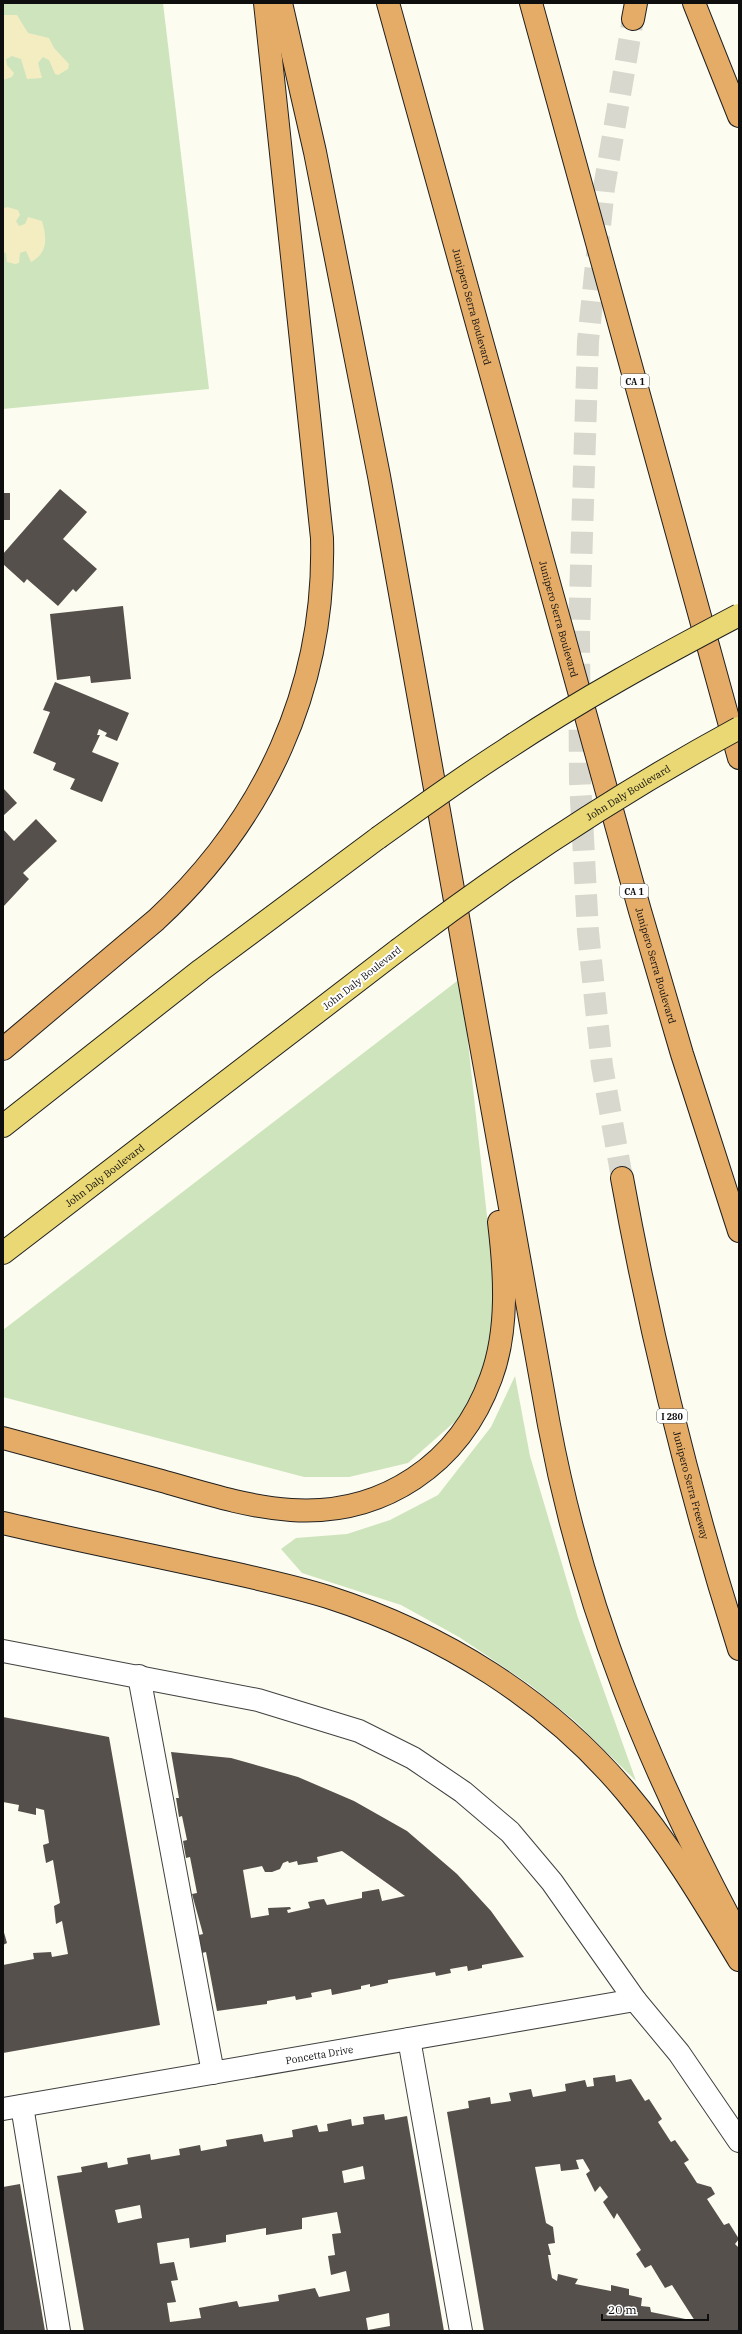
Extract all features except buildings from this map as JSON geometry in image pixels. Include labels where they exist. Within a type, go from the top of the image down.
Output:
[{"type":"highway","points":[[3,1049],[156,920],[184,893],[224,846],[244,818],[277,759],[291,726],[310,661],[321,599],[322,538],[265,3]]},
{"type":"highway","points":[[281,3],[315,152],[362,387],[555,1456],[578,1552],[611,1656],[641,1735],[695,1852],[739,1936]]},
{"type":"highway","name":"Junipero Serra Boulevard","points":[[388,3],[638,903],[680,1047],[739,1231]]},
{"type":"highway","name":"CA 1","points":[[531,3],[739,758]]},
{"type":"highway","points":[[694,3],[739,116]]},
{"type":"highway","points":[[3,1438],[209,1494],[267,1507],[292,1510],[340,1508],[365,1502],[407,1483],[426,1471],[442,1457],[470,1421],[492,1377],[502,1326],[503,1276],[501,1240],[468,973]]},
{"type":"highway","name":"Junipero Serra Freeway","points":[[622,1178],[641,1278],[676,1433],[697,1514],[739,1649]]},
{"type":"highway","points":[[3,1523],[266,1581],[325,1596],[402,1625],[467,1658],[503,1681],[547,1714],[587,1750],[625,1790],[662,1839],[739,1960]]},
{"type":"main road","points":[[3,1126],[214,960],[378,838],[486,762],[557,717],[658,658],[739,615]]},
{"type":"main road","name":"John Daly Boulevard","points":[[3,1253],[487,883],[549,841],[639,784],[739,728]]},
{"type":"street","points":[[3,1651],[258,1700],[306,1713],[359,1731],[413,1758],[463,1792],[510,1832],[556,1888],[635,2000],[678,2053],[739,2142]]},
{"type":"street","points":[[139,1676],[213,2073]]},
{"type":"street","name":"Poncetta Drive","points":[[13,2108],[635,2000]]},
{"type":"street","points":[[409,2039],[461,2331]]},
{"type":"street","points":[[13,2108],[59,2331]]},
{"type":"green space","points":[[3,3],[163,3],[209,389],[3,409]]},
{"type":"green space","points":[[461,978],[496,1299],[491,1347],[467,1411],[408,1463],[349,1477],[304,1477],[3,1397],[3,1330]]},
{"type":"green space","points":[[515,1376],[530,1456],[578,1618],[636,1781],[575,1721],[529,1684],[459,1637],[401,1605],[302,1573],[281,1549],[296,1538],[347,1534],[390,1520],[438,1495],[491,1427]]},
{"type":"sand","points":[[4,15],[17,15],[28,33],[49,38],[54,48],[69,64],[68,69],[58,75],[55,74],[49,60],[43,57],[38,63],[42,78],[27,79],[21,59],[12,56],[6,59],[7,65],[14,73],[12,77],[3,80]]},
{"type":"sand","points":[[7,207],[18,210],[20,215],[16,221],[19,226],[25,224],[28,217],[42,221],[45,233],[45,244],[41,254],[31,262],[26,251],[20,253],[19,263],[15,264],[7,262],[6,253],[3,252],[3,209]]},
{"type":"tunnel","points":[[622,1178],[602,1066],[588,932],[580,781],[579,632],[588,341],[604,188],[633,19]]}]
